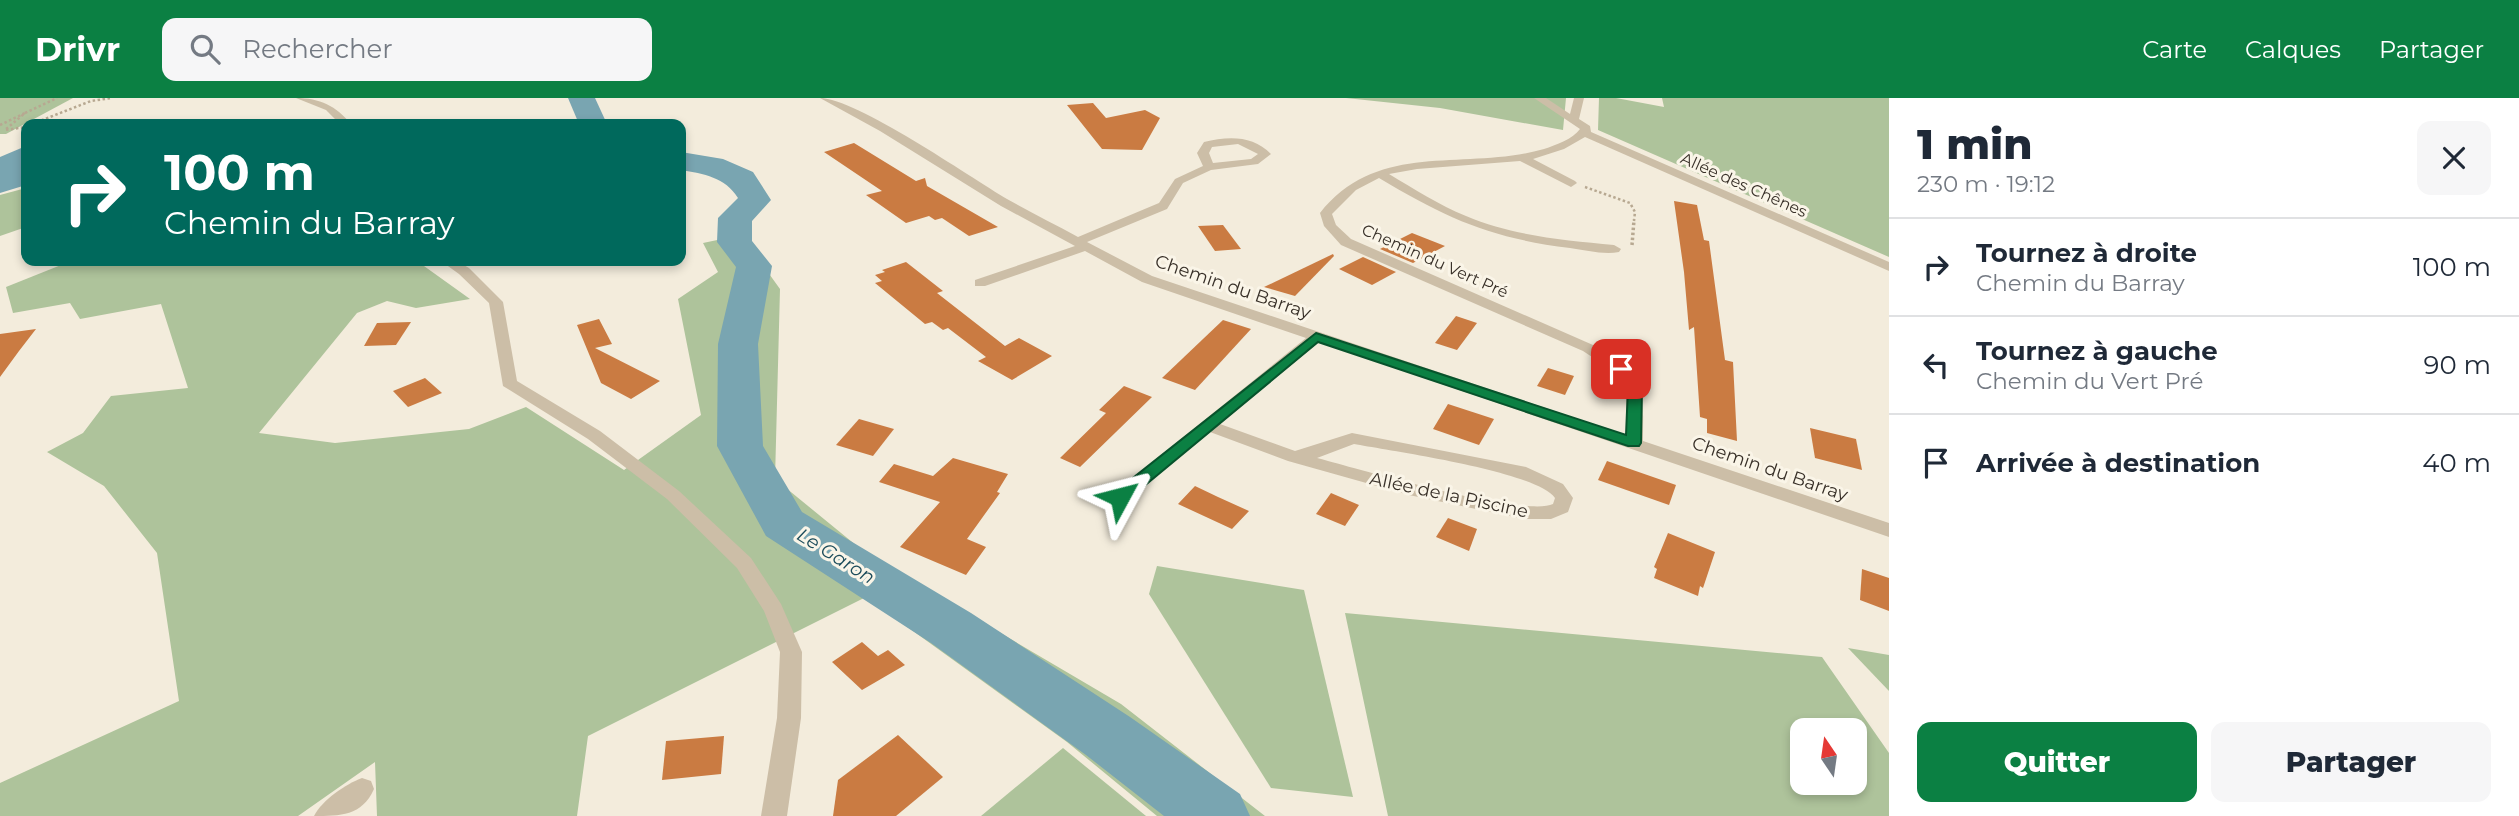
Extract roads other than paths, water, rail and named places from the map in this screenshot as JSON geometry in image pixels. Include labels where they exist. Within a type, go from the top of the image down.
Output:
[{"type":"street","points":[[301,98],[330,108],[341,119]]},
{"type":"street","name":"Chemin du Barray","points":[[825,98],[884,129],[1005,203],[1147,279],[1889,530]]},
{"type":"street","points":[[1539,98],[1587,128],[1585,133]]},
{"type":"street","points":[[1574,120],[1579,98]]},
{"type":"street","name":"Chemin du Vert Pré","points":[[1585,133],[1545,152],[1521,157],[1434,165],[1381,174],[1352,187],[1326,214],[1330,226],[1346,242],[1588,348],[1621,369],[1635,387],[1634,443]]},
{"type":"street","name":"Allée des Chênes","points":[[1585,133],[1889,267]]},
{"type":"street","points":[[1521,157],[1571,183]]},
{"type":"street","points":[[980,284],[1081,244],[1163,206],[1179,181],[1209,167]]},
{"type":"street","points":[[1381,174],[1436,206],[1494,230],[1554,243],[1614,249]]},
{"type":"street","points":[[456,266],[496,302],[509,383],[594,435],[673,495],[744,563],[774,609],[791,652],[789,718],[774,816]]},
{"type":"street","points":[[1120,497],[1316,337]]},
{"type":"street","name":"Allée de la Piscine","points":[[1210,426],[1294,457],[1409,488],[1524,513],[1551,513],[1561,508],[1564,498],[1557,488],[1526,473],[1352,438],[1318,452],[1294,457]]},
{"type":"street","points":[[327,816],[362,789]]},
{"type":"water","points":[[21,148],[21,187],[0,193],[0,157]]},
{"type":"waterway","name":"Le Garon","points":[[581,98],[591,119]]},
{"type":"waterway","name":"Le Garon","points":[[686,162],[712,166],[742,179],[755,200],[735,218],[734,242],[754,266],[738,344],[740,446],[784,524],[951,628],[1108,736],[1216,816]]}]
